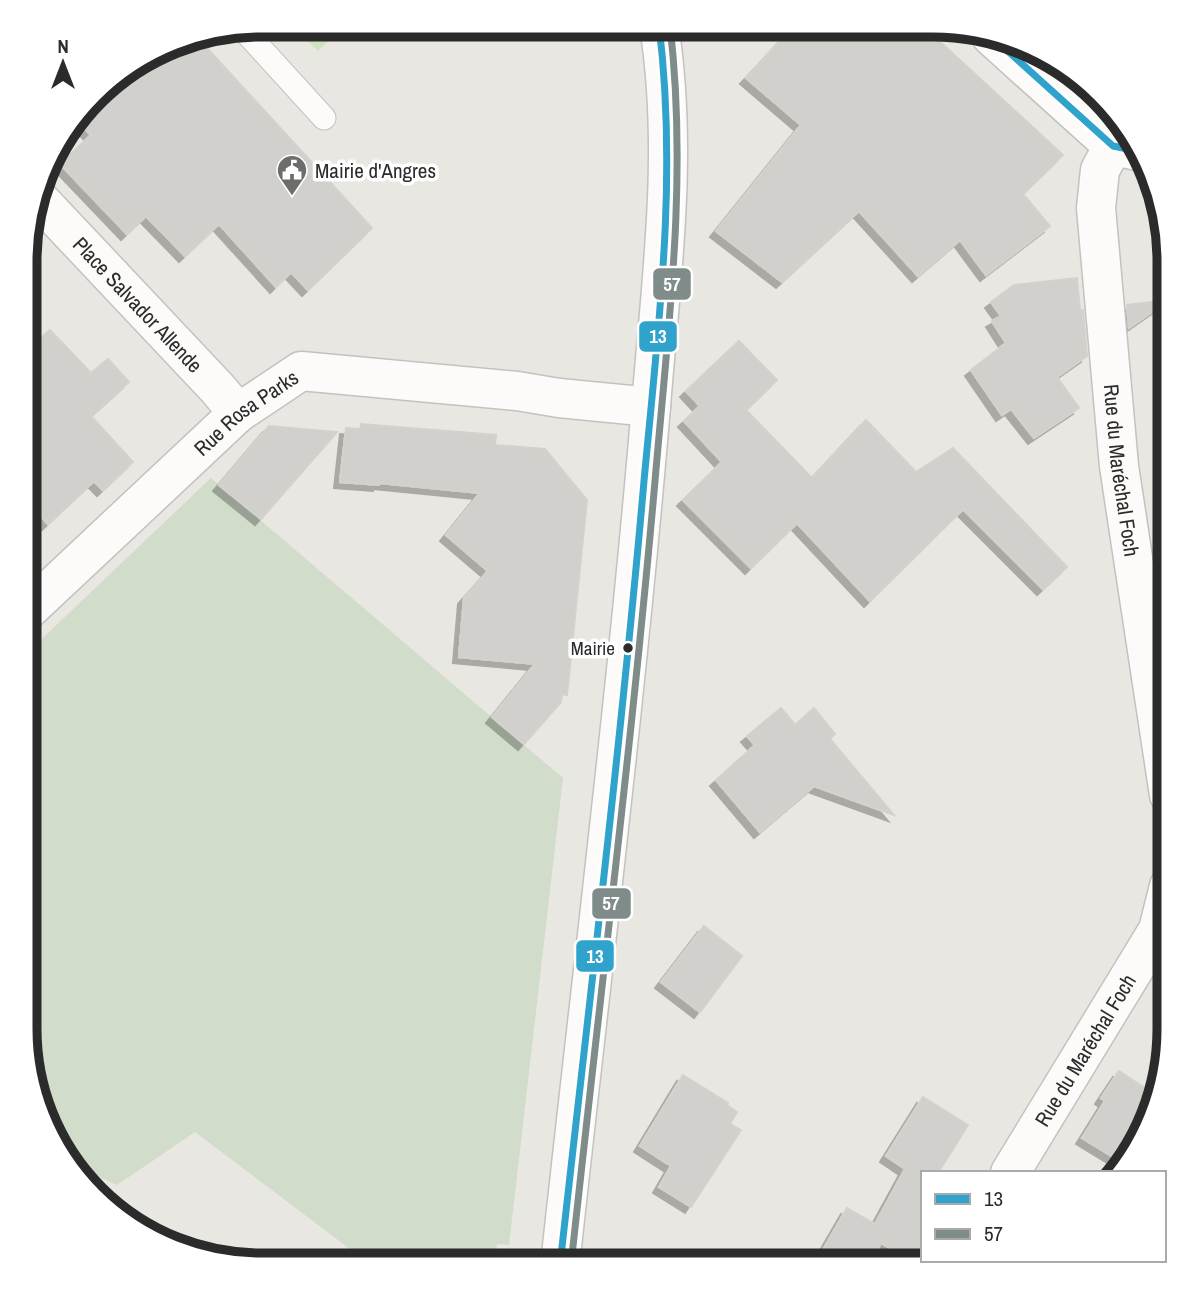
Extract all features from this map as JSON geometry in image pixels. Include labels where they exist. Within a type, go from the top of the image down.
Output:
[{"type":"street","points":[[561,1253],[645,490],[668,164],[666,69],[661,37]]},
{"type":"street","points":[[1008,50],[1125,149]]},
{"type":"street","name":"Rue du Maréchal Foch","points":[[1125,149],[1100,170],[1096,208],[1119,466],[1157,716]]},
{"type":"street","name":"Place Salvador Allende","points":[[44,204],[218,388],[238,413]]},
{"type":"street","name":"Rue Rosa Parks","points":[[37,602],[238,413],[301,371],[516,391],[651,407]]},
{"type":"street","name":"Rue du Maréchal Foch","points":[[1011,1171],[1157,932]]},
{"type":"lane","points":[[251,38],[324,118]]},
{"type":"green space","points":[[303,37],[332,37],[318,51]]},
{"type":"green space","points":[[211,478],[563,778],[509,1245],[497,1244],[495,1253],[355,1253],[195,1132],[117,1185],[88,1172],[60,1128],[49,1101],[37,1044],[37,643]]},
{"type":"building","points":[[784,37],[935,37],[1063,155],[1023,194],[1050,226],[986,275],[960,240],[918,276],[859,211],[782,282],[716,231],[801,125],[746,78]]},
{"type":"building","points":[[203,44],[372,228],[308,290],[291,272],[276,287],[219,224],[185,256],[146,216],[127,234],[60,164],[91,135],[82,126],[113,92],[162,60]]},
{"type":"building","points":[[1077,278],[1087,356],[1057,377],[1079,408],[1034,438],[1011,409],[1002,415],[971,370],[1006,343],[992,321],[1001,316],[991,302],[1014,285]]},
{"type":"building","points":[[1157,301],[1157,308],[1129,328],[1127,305]]},
{"type":"building","points":[[50,330],[91,373],[108,359],[129,382],[91,416],[133,462],[103,490],[94,481],[48,524],[37,512],[37,341]]},
{"type":"building","points":[[739,341],[777,380],[746,410],[812,478],[866,420],[916,472],[953,448],[1067,567],[1043,589],[963,509],[870,601],[797,523],[751,568],[683,500],[722,462],[684,421],[700,406],[686,391]]},
{"type":"building","points":[[361,424],[496,435],[495,445],[545,449],[587,500],[567,695],[562,694],[561,702],[524,744],[492,717],[535,664],[459,657],[464,598],[488,571],[446,535],[480,493],[340,482],[346,428],[360,429]]},
{"type":"building","points":[[269,426],[337,432],[261,519],[219,485]]},
{"type":"building","points":[[781,708],[795,725],[814,708],[835,734],[830,739],[894,815],[814,786],[760,832],[716,780],[755,745],[747,736]]},
{"type":"building","points":[[704,926],[742,956],[700,1012],[661,982]]},
{"type":"building","points":[[1119,1071],[1149,1091],[1140,1115],[1116,1159],[1082,1138],[1105,1101],[1101,1098]]},
{"type":"building","points":[[683,1075],[728,1103],[727,1105],[737,1112],[730,1124],[741,1130],[691,1207],[659,1187],[671,1166],[640,1146]]},
{"type":"building","points":[[923,1097],[968,1125],[939,1171],[921,1171],[921,1245],[916,1253],[898,1253],[881,1243],[875,1253],[833,1253],[824,1248],[847,1208],[875,1224],[905,1169],[886,1156]]},
{"type":"transit line","name":"13","points":[[561,1253],[625,677],[660,311],[667,140],[660,37]]},
{"type":"transit line","name":"57","points":[[572,1253],[636,677],[670,310],[677,197],[675,83],[671,37]]},
{"type":"transit line","name":"13","points":[[1006,49],[1113,146],[1126,149]]},
{"type":"place","name":"Mairie d'Angres","points":[[292,197]]},
{"type":"place","name":"Mairie","points":[[628,648]]}]
